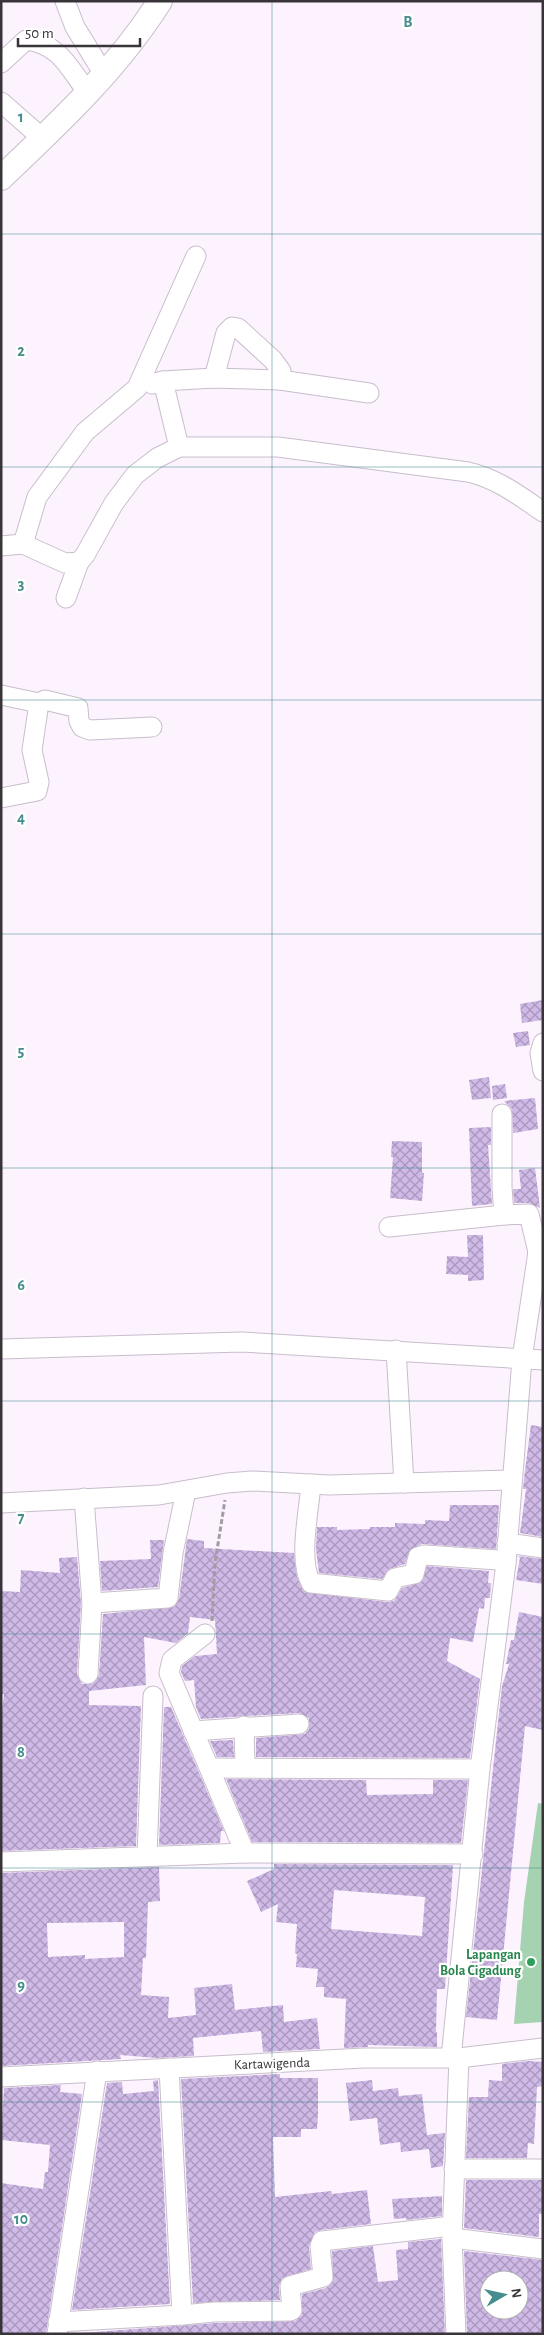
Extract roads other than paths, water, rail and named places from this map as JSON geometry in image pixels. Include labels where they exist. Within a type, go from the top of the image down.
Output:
[{"type":"main road","points":[[1,178],[105,76],[145,26],[160,1]]},
{"type":"street","points":[[65,1],[75,27],[105,76]]},
{"type":"street","points":[[1,63],[26,40],[41,42],[57,51],[88,93]]},
{"type":"street","points":[[1,102],[42,138]]},
{"type":"street","points":[[137,388],[196,256]]},
{"type":"street","points":[[214,378],[226,333],[232,327],[238,328],[273,360],[281,371],[280,380]]},
{"type":"street","points":[[23,544],[37,497],[85,432],[137,388],[163,381],[214,378],[280,380],[369,393]]},
{"type":"street","points":[[163,381],[178,447]]},
{"type":"street","points":[[66,598],[79,562],[114,503],[135,475],[157,458],[178,447],[278,447],[480,474],[516,493],[543,512]]},
{"type":"street","points":[[1,546],[23,544],[65,563],[79,562]]},
{"type":"street","points":[[1,695],[39,703],[45,700],[78,708],[82,727],[90,730],[152,727]]},
{"type":"street","points":[[1,798],[37,791],[40,782],[32,750],[39,703]]},
{"type":"street","points":[[543,1043],[540,1053],[543,1071]]},
{"type":"street","points":[[502,1114],[504,1215]]},
{"type":"street","points":[[389,1227],[529,1214],[541,1246],[522,1359],[511,1480],[506,1563],[480,1769],[455,2058],[452,2232],[456,2334]]},
{"type":"street","points":[[1,1349],[242,1342],[543,1360]]},
{"type":"street","points":[[396,1350],[404,1483]]},
{"type":"street","points":[[1,1503],[159,1495],[227,1482],[311,1484],[511,1480]]},
{"type":"street","points":[[311,1484],[305,1557],[306,1574],[311,1583],[388,1591],[395,1578],[414,1574],[418,1557],[425,1555],[498,1560],[506,1563]]},
{"type":"street","points":[[92,1603],[168,1598],[172,1553],[186,1491]]},
{"type":"street","points":[[84,1498],[92,1603],[88,1674]]},
{"type":"street","points":[[507,1543],[543,1548]]},
{"type":"street","points":[[205,1634],[172,1660],[169,1666],[171,1680],[246,1852]]},
{"type":"street","points":[[147,1856],[152,1696]]},
{"type":"street","points":[[193,1731],[244,1726],[299,1724]]},
{"type":"street","points":[[244,1726],[245,1767]]},
{"type":"street","points":[[210,1768],[480,1769]]},
{"type":"street","points":[[1,1862],[246,1852],[473,1854]]},
{"type":"street","name":"Kartawigenda","points":[[1,2077],[364,2058],[455,2058],[543,2048]]},
{"type":"street","points":[[169,2068],[182,2314]]},
{"type":"street","points":[[97,2071],[58,2328],[182,2314],[290,2312],[292,2310],[290,2286],[323,2278],[321,2242],[404,2232],[452,2232],[543,2249]]},
{"type":"street","points":[[454,2169],[543,2169]]},
{"type":"place","name":"Lapangan Bola Cigadung","points":[[531,1962]]}]
